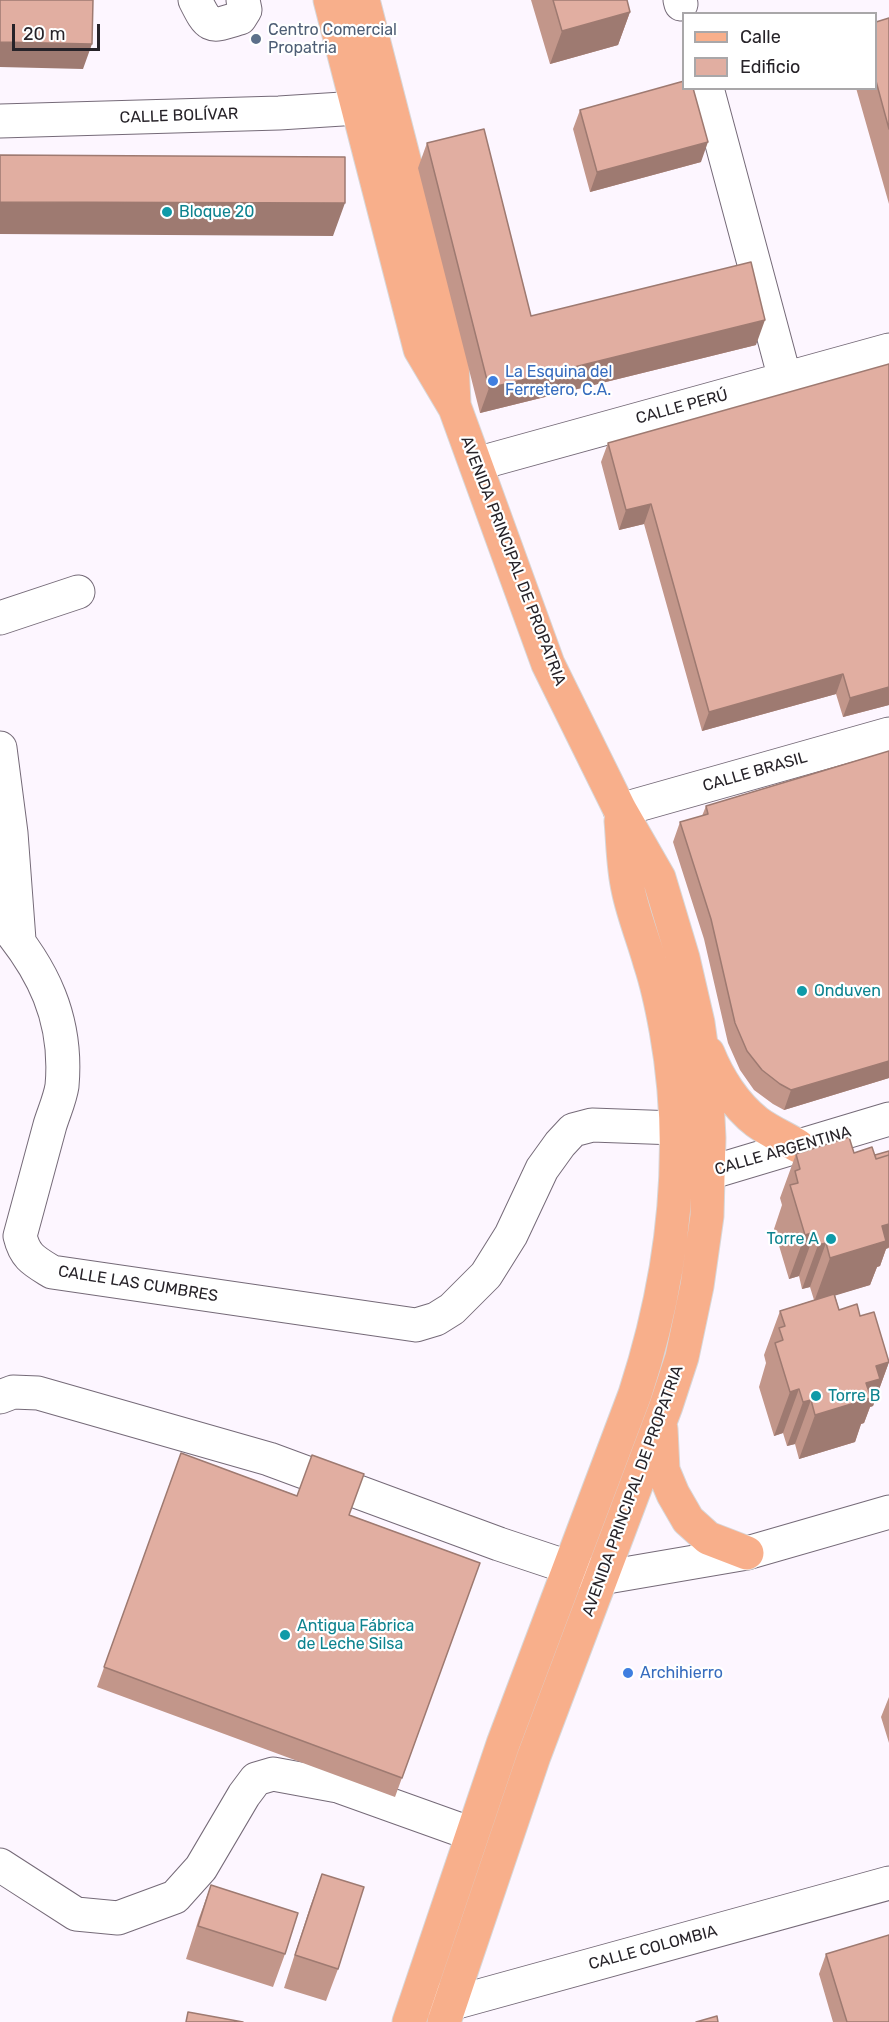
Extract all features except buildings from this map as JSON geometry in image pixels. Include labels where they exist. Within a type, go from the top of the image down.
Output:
[{"type":"main road","name":"AVENIDA PRINCIPAL DE PROPATRIA","points":[[330,0],[420,349],[455,408],[548,664],[620,810],[659,878],[683,958],[698,1023],[706,1079],[710,1138],[707,1216],[699,1274],[678,1369],[534,1756],[447,2013]]},
{"type":"main road","name":"AVENIDA PRINCIPAL DE PROPATRIA","points":[[363,0],[451,342],[455,408]]},
{"type":"main road","name":"AVENIDA PRINCIPAL DE PROPATRIA","points":[[414,2008],[503,1744],[635,1394],[646,1360],[665,1280],[674,1213],[676,1171],[673,1082],[666,1029],[651,966],[628,888],[620,810]]},
{"type":"main road","points":[[698,1023],[714,1069],[733,1097],[757,1122],[798,1146]]},
{"type":"main road","points":[[646,1360],[678,1369]]},
{"type":"main road","points":[[660,1422],[663,1470],[688,1520],[708,1538],[747,1553]]},
{"type":"street","points":[[195,0],[205,19],[209,24],[215,25],[240,18],[245,10],[243,0]]},
{"type":"street","points":[[708,90],[785,379]]},
{"type":"street","name":"CALLE BOLÍVAR","points":[[0,121],[279,113],[358,108]]},
{"type":"street","name":"CALLE PERÚ","points":[[476,464],[889,350]]},
{"type":"street","points":[[0,618],[78,592]]},
{"type":"street","name":"CALLE BRASIL","points":[[620,810],[889,734]]},
{"type":"street","name":"CALLE LAS CUMBRES","points":[[0,748],[11,832],[9,930],[41,975],[55,1009],[63,1044],[62,1088],[20,1236],[22,1247],[30,1259],[52,1272],[416,1325],[436,1319],[452,1309],[486,1275],[511,1235],[543,1169],[573,1130],[592,1125],[676,1128]]},
{"type":"street","name":"CALLE ARGENTINA","points":[[676,1171],[709,1173],[889,1119]]},
{"type":"street","points":[[0,1397],[13,1392],[39,1393],[269,1459],[601,1578],[747,1553],[889,1512]]},
{"type":"street","points":[[0,1865],[76,1914],[118,1918],[175,1897],[201,1868],[256,1779],[273,1774],[338,1786],[472,1834]]},
{"type":"street","name":"CALLE COLOMBIA","points":[[447,2013],[889,1883]]},
{"type":"street","points":[[414,2008],[447,2013]]},
{"type":"place","name":"Centro Comercial Propatria","points":[[256,39]]},
{"type":"place","name":"Bloque 20","points":[[167,212]]},
{"type":"place","name":"La Esquina del Ferretero, C.A.","points":[[493,381]]},
{"type":"place","name":"Onduven","points":[[802,991]]},
{"type":"place","name":"Torre A","points":[[831,1239]]},
{"type":"place","name":"Torre B","points":[[816,1396]]},
{"type":"place","name":"Antigua Fábrica de Leche Silsa","points":[[285,1635]]},
{"type":"place","name":"Archihierro","points":[[628,1673]]}]
